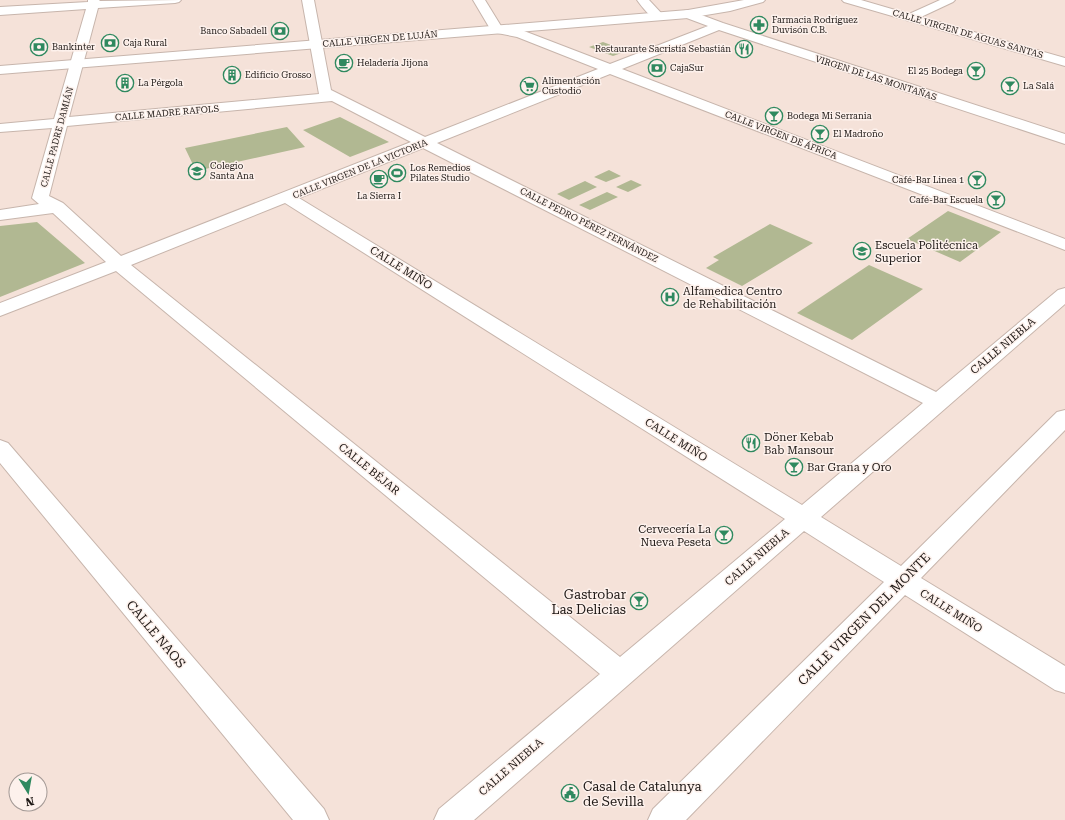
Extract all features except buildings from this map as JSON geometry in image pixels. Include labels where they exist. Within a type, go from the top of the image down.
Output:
[{"type":"street","points":[[0,11],[93,3],[175,0]]},
{"type":"street","name":"CALLE PEDRO PÉREZ FERNÁNDEZ","points":[[308,0],[324,92],[938,402]]},
{"type":"street","points":[[479,0],[496,29]]},
{"type":"street","points":[[643,0],[658,16]]},
{"type":"street","name":"CALLE VIRGEN DE LUJÁN","points":[[0,70],[688,14],[730,7],[759,0]]},
{"type":"street","name":"CALLE VIRGEN DE AGUAS SANTAS","points":[[848,0],[1065,62]]},
{"type":"street","points":[[910,18],[949,0]]},
{"type":"street","name":"CALLE PADRE DAMIÁN","points":[[93,3],[40,198],[57,207],[118,263]]},
{"type":"street","name":"VIRGEN DE LAS MONTAÑAS","points":[[688,14],[719,26],[1065,139]]},
{"type":"street","name":"CALLE VIRGEN DE LA VICTORIA","points":[[0,310],[612,70],[719,26]]},
{"type":"street","name":"CALLE VIRGEN DE ÁFRICA","points":[[496,29],[520,34],[1065,245]]},
{"type":"street","name":"CALLE MADRE RAFOLS","points":[[0,128],[334,97]]},
{"type":"street","name":"CALLE MIÑO","points":[[287,197],[1065,681]]},
{"type":"street","points":[[0,214],[57,207]]},
{"type":"street","name":"CALLE BÉJAR","points":[[118,263],[620,674]]},
{"type":"street","name":"CALLE NIEBLA","points":[[450,820],[1065,294]]},
{"type":"street","name":"CALLE VIRGEN DEL MONTE","points":[[664,820],[1065,417]]},
{"type":"street","name":"CALLE NAOS","points":[[0,448],[313,820]]},
{"type":"green space","points":[[603,42],[627,51],[613,56],[589,47]]},
{"type":"green space","points":[[340,117],[389,142],[350,157],[303,130]]},
{"type":"green space","points":[[287,127],[305,147],[196,171],[185,148]]},
{"type":"green space","points":[[609,170],[621,176],[606,182],[594,177]]},
{"type":"green space","points":[[631,180],[642,185],[628,192],[616,187]]},
{"type":"green space","points":[[585,181],[597,187],[569,200],[557,194]]},
{"type":"green space","points":[[607,192],[618,197],[590,210],[579,205]]},
{"type":"green space","points":[[948,211],[1001,232],[960,262],[907,239]]},
{"type":"green space","points":[[37,222],[85,263],[0,297],[0,226]]},
{"type":"green space","points":[[770,224],[813,243],[742,286],[706,268],[719,260],[713,257]]},
{"type":"green space","points":[[869,265],[923,289],[852,340],[797,313]]},
{"type":"place","name":"Farmacia Rodríguez Duvisón C.B.","points":[[759,25]]},
{"type":"place","name":"Banco Sabadell","points":[[280,31]]},
{"type":"place","name":"Caja Rural","points":[[110,43]]},
{"type":"place","name":"Bankinter","points":[[39,47]]},
{"type":"place","name":"Restaurante Sacristía Sebastián","points":[[744,49]]},
{"type":"place","name":"Heladería Jijona","points":[[344,63]]},
{"type":"place","name":"CajaSur","points":[[657,68]]},
{"type":"place","name":"El 25 Bodega","points":[[976,71]]},
{"type":"place","name":"Edificio Grosso","points":[[232,75]]},
{"type":"place","name":"La Pérgola","points":[[125,83]]},
{"type":"place","name":"Alimentación Custodio","points":[[529,86]]},
{"type":"place","name":"La Salá","points":[[1010,86]]},
{"type":"place","name":"Bodega Mi Serrania","points":[[774,116]]},
{"type":"place","name":"El Madroño","points":[[820,134]]},
{"type":"place","name":"Colegio Santa Ana","points":[[197,171]]},
{"type":"place","name":"Los Remedios Pilates Studio","points":[[397,173]]},
{"type":"place","name":"La Sierra I","points":[[379,179]]},
{"type":"place","name":"Café-Bar Linea 1","points":[[977,180]]},
{"type":"place","name":"Café-Bar Escuela","points":[[996,200]]},
{"type":"place","name":"Escuela Politécnica Superior","points":[[862,251]]},
{"type":"place","name":"Alfamedica Centro de Rehabilitación","points":[[670,297]]},
{"type":"place","name":"Döner Kebab Bab Mansour","points":[[751,443]]},
{"type":"place","name":"Bar Grana y Oro","points":[[794,467]]},
{"type":"place","name":"Cervecería La Nueva Peseta","points":[[724,535]]},
{"type":"place","name":"Gastrobar Las Delicias","points":[[639,601]]},
{"type":"place","name":"Casal de Catalunya de Sevilla","points":[[570,793]]}]
